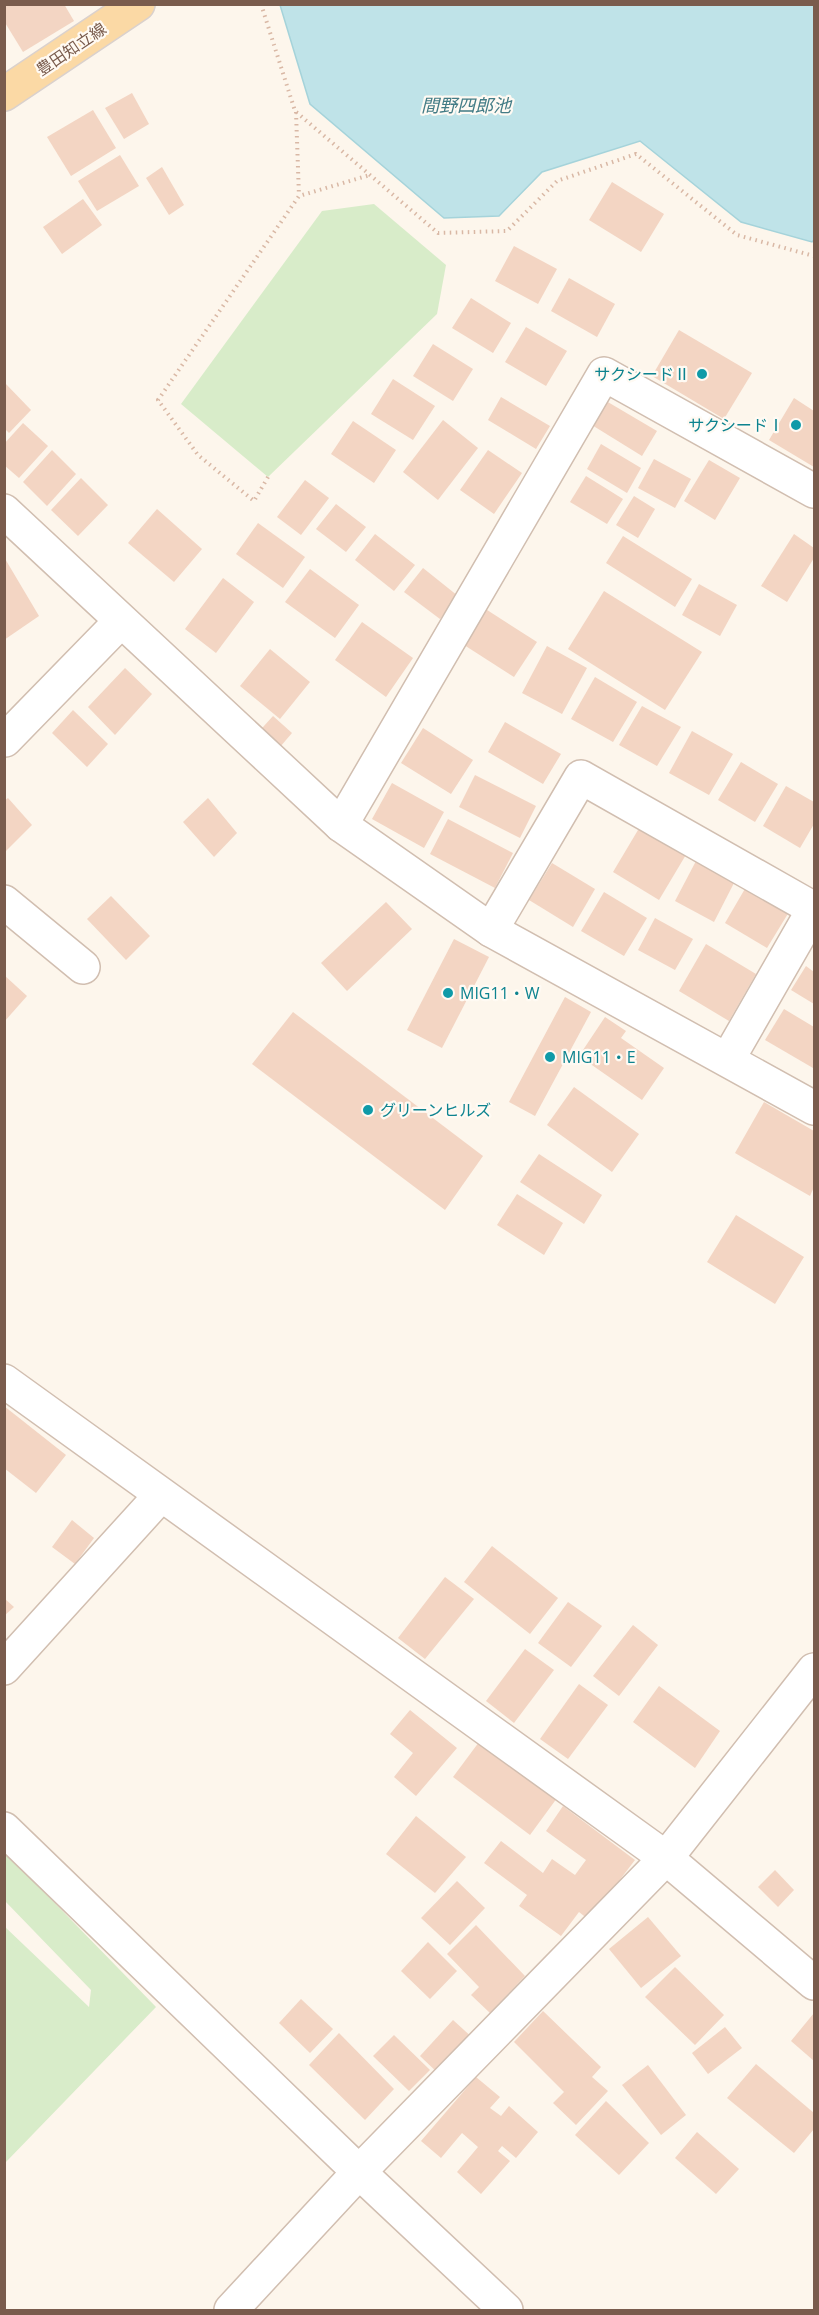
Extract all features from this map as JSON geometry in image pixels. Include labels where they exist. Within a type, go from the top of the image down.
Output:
[{"type":"main road","name":"豊田知立線","points":[[4,94],[138,4]]},
{"type":"street","points":[[340,825],[604,374],[814,491]]},
{"type":"street","points":[[4,511],[340,825],[491,930],[728,1059],[812,1101]]},
{"type":"street","points":[[5,740],[121,621]]},
{"type":"street","points":[[491,930],[580,777],[814,909],[728,1059]]},
{"type":"street","points":[[4,902],[83,967]]},
{"type":"street","points":[[4,1381],[666,1858],[814,1983]]},
{"type":"street","points":[[4,1668],[161,1495]]},
{"type":"street","points":[[231,2310],[359,2172],[666,1858],[814,1670]]},
{"type":"street","points":[[4,1828],[359,2172],[506,2310]]},
{"type":"path","points":[[261,4],[295,111],[298,196],[158,400],[198,454],[254,501],[268,477]]},
{"type":"path","points":[[295,111],[438,233],[507,231],[557,181],[636,153],[737,235],[814,256]]},
{"type":"path","points":[[298,196],[371,176]]},
{"type":"green space","points":[[374,204],[446,265],[437,314],[268,477],[181,404],[322,211]]},
{"type":"green space","points":[[5,1852],[156,2007],[5,2163],[4,1926],[89,2007],[91,1990],[5,1901]]},
{"type":"water","name":"間野四郎池","points":[[280,5],[814,5],[814,240],[812,242],[741,222],[640,141],[542,172],[499,216],[444,218],[310,104]]},
{"type":"building","points":[[4,4],[64,4],[74,21],[23,52],[4,21]]},
{"type":"building","points":[[132,93],[149,124],[124,139],[105,108]]},
{"type":"building","points":[[93,110],[116,148],[71,176],[47,137]]},
{"type":"building","points":[[120,155],[139,186],[97,211],[78,181]]},
{"type":"building","points":[[162,167],[184,205],[169,215],[146,178]]},
{"type":"building","points":[[612,182],[664,214],[641,252],[589,220]]},
{"type":"building","points":[[83,199],[102,225],[62,254],[43,227]]},
{"type":"building","points":[[514,246],[557,269],[538,304],[495,281]]},
{"type":"building","points":[[569,278],[615,304],[597,337],[551,311]]},
{"type":"building","points":[[471,298],[511,323],[493,353],[452,328]]},
{"type":"building","points":[[526,327],[567,351],[546,386],[505,362]]},
{"type":"building","name":"サクシードⅡ","points":[[679,330],[752,373],[724,419],[652,376]]},
{"type":"building","points":[[433,344],[473,369],[453,401],[413,376]]},
{"type":"building","points":[[393,379],[435,406],[413,440],[371,414]]},
{"type":"building","points":[[4,382],[31,410],[9,433],[4,428]]},
{"type":"building","points":[[501,397],[550,426],[536,449],[488,420]]},
{"type":"building","points":[[601,398],[657,431],[642,456],[587,422]]},
{"type":"building","name":"サクシードⅠ","points":[[794,398],[814,411],[814,467],[769,440]]},
{"type":"building","points":[[443,420],[478,448],[438,500],[403,472]]},
{"type":"building","points":[[353,421],[396,450],[374,483],[331,454]]},
{"type":"building","points":[[23,423],[48,446],[19,478],[4,465],[4,444]]},
{"type":"building","points":[[601,444],[641,468],[627,493],[587,469]]},
{"type":"building","points":[[52,450],[76,474],[47,506],[23,482]]},
{"type":"building","points":[[488,450],[522,473],[494,514],[460,490]]},
{"type":"building","points":[[654,459],[691,479],[675,508],[638,488]]},
{"type":"building","points":[[709,460],[740,478],[715,520],[684,501]]},
{"type":"building","points":[[586,476],[623,499],[607,524],[570,502]]},
{"type":"building","points":[[81,478],[108,505],[78,536],[51,510]]},
{"type":"building","points":[[305,480],[329,498],[301,535],[277,517]]},
{"type":"building","points":[[634,496],[655,509],[638,538],[616,525]]},
{"type":"building","points":[[336,504],[366,527],[346,552],[316,529]]},
{"type":"building","points":[[157,509],[202,549],[174,582],[128,543]]},
{"type":"building","points":[[258,523],[305,557],[283,588],[236,554]]},
{"type":"building","points":[[375,534],[415,565],[394,591],[355,560]]},
{"type":"building","points":[[794,534],[814,548],[814,558],[787,602],[761,586]]},
{"type":"building","points":[[623,536],[692,579],[675,607],[606,563]]},
{"type":"building","points":[[4,557],[39,616],[4,640]]},
{"type":"building","points":[[423,568],[458,596],[440,619],[404,592]]},
{"type":"building","points":[[310,569],[359,605],[335,638],[285,602]]},
{"type":"building","points":[[223,578],[254,602],[216,653],[185,629]]},
{"type":"building","points":[[699,584],[737,605],[720,636],[682,615]]},
{"type":"building","points":[[604,591],[702,652],[665,710],[568,649]]},
{"type":"building","points":[[484,608],[537,642],[514,677],[461,643]]},
{"type":"building","points":[[362,622],[413,658],[386,697],[335,660]]},
{"type":"building","points":[[547,646],[587,668],[562,714],[522,693]]},
{"type":"building","points":[[270,649],[310,682],[280,719],[240,686]]},
{"type":"building","points":[[125,668],[152,694],[115,735],[88,707]]},
{"type":"building","points":[[595,677],[637,702],[613,742],[571,719]]},
{"type":"building","points":[[642,706],[681,727],[657,766],[619,745]]},
{"type":"building","points":[[73,710],[108,744],[87,767],[52,733]]},
{"type":"building","points":[[273,716],[292,733],[274,754],[254,737]]},
{"type":"building","points":[[505,722],[561,754],[543,784],[488,752]]},
{"type":"building","points":[[423,728],[473,760],[451,794],[401,763]]},
{"type":"building","points":[[692,731],[733,754],[709,795],[669,773]]},
{"type":"building","points":[[741,762],[778,784],[755,822],[718,800]]},
{"type":"building","points":[[475,775],[536,806],[520,838],[459,807]]},
{"type":"building","points":[[392,783],[444,812],[424,848],[372,819]]},
{"type":"building","points":[[786,786],[814,802],[814,824],[800,848],[763,826]]},
{"type":"building","points":[[8,798],[32,825],[4,853],[4,801]]},
{"type":"building","points":[[208,798],[237,833],[214,857],[183,822]]},
{"type":"building","points":[[448,819],[513,853],[495,888],[430,854]]},
{"type":"building","points":[[641,825],[687,853],[659,900],[613,872]]},
{"type":"building","points":[[696,861],[735,881],[714,922],[675,901]]},
{"type":"building","points":[[552,863],[595,889],[573,927],[529,900]]},
{"type":"building","points":[[746,887],[789,912],[767,948],[725,923]]},
{"type":"building","points":[[604,892],[647,918],[624,956],[581,931]]},
{"type":"building","points":[[111,896],[150,936],[126,960],[87,919]]},
{"type":"building","points":[[386,902],[412,929],[347,991],[321,963]]},
{"type":"building","points":[[655,918],[693,939],[675,970],[638,950]]},
{"type":"building","name":"MIG11・W","points":[[454,939],[489,957],[442,1048],[407,1030]]},
{"type":"building","points":[[706,944],[756,974],[729,1021],[679,991]]},
{"type":"building","points":[[806,966],[814,972],[814,1004],[791,990]]},
{"type":"building","points":[[4,975],[27,996],[4,1022]]},
{"type":"building","name":"MIG11・E","points":[[565,997],[591,1012],[535,1116],[509,1102]]},
{"type":"building","points":[[784,1009],[814,1027],[813,1068],[765,1040]]},
{"type":"building","name":"グリーンヒルズ","points":[[293,1012],[483,1156],[445,1210],[252,1064]]},
{"type":"building","points":[[605,1017],[626,1031],[621,1038],[664,1068],[642,1100],[579,1056]]},
{"type":"building","points":[[574,1087],[639,1134],[612,1172],[547,1125]]},
{"type":"building","points":[[764,1102],[814,1131],[814,1187],[810,1196],[735,1153]]},
{"type":"building","points":[[539,1154],[602,1195],[584,1224],[520,1182]]},
{"type":"building","points":[[517,1194],[563,1223],[544,1255],[497,1225]]},
{"type":"building","points":[[736,1215],[804,1257],[775,1304],[707,1262]]},
{"type":"building","points":[[4,1406],[66,1455],[36,1493],[4,1468]]},
{"type":"building","points":[[72,1520],[94,1538],[75,1564],[52,1547]]},
{"type":"building","points":[[492,1546],[558,1598],[530,1634],[464,1582]]},
{"type":"building","points":[[445,1577],[474,1599],[425,1659],[398,1638]]},
{"type":"building","points":[[4,1598],[14,1607],[4,1616]]},
{"type":"building","points":[[568,1602],[602,1626],[571,1667],[538,1643]]},
{"type":"building","points":[[633,1625],[658,1645],[619,1696],[593,1676]]},
{"type":"building","points":[[525,1649],[554,1670],[514,1723],[486,1701]]},
{"type":"building","points":[[579,1684],[608,1705],[568,1759],[540,1739]]},
{"type":"building","points":[[659,1686],[720,1731],[695,1768],[633,1722]]},
{"type":"building","points":[[410,1710],[457,1748],[416,1796],[394,1777],[413,1753],[390,1734]]},
{"type":"building","points":[[482,1738],[560,1794],[530,1835],[453,1777]]},
{"type":"building","points":[[563,1806],[635,1860],[589,1920],[579,1912],[561,1936],[519,1906],[527,1895],[484,1863],[501,1841],[543,1873],[552,1859],[575,1875],[586,1860],[546,1831]]},
{"type":"building","points":[[416,1816],[466,1857],[435,1893],[386,1854]]},
{"type":"building","points":[[775,1870],[794,1890],[778,1907],[758,1887]]},
{"type":"building","points":[[457,1881],[485,1908],[450,1945],[421,1918]]},
{"type":"building","points":[[648,1917],[681,1956],[641,1988],[609,1949]]},
{"type":"building","points":[[476,1925],[525,1976],[490,2013],[471,1995],[479,1987],[447,1954]]},
{"type":"building","points":[[428,1942],[457,1971],[430,1999],[401,1971]]},
{"type":"building","points":[[675,1967],[724,2015],[695,2045],[645,1997]]},
{"type":"building","points":[[301,1999],[333,2029],[310,2053],[279,2023]]},
{"type":"building","points":[[543,2011],[601,2067],[592,2077],[608,2091],[576,2125],[553,2103],[564,2092],[514,2042]]},
{"type":"building","points":[[814,2013],[814,2061],[791,2041]]},
{"type":"building","points":[[453,2020],[475,2040],[441,2076],[420,2056]]},
{"type":"building","points":[[725,2027],[742,2048],[708,2074],[692,2053]]},
{"type":"building","points":[[339,2033],[394,2089],[365,2120],[309,2065]]},
{"type":"building","points":[[394,2035],[430,2070],[409,2091],[373,2056]]},
{"type":"building","points":[[756,2064],[814,2113],[814,2129],[794,2153],[727,2098]]},
{"type":"building","points":[[648,2065],[686,2115],[661,2135],[622,2085]]},
{"type":"building","points":[[476,2077],[500,2097],[490,2108],[501,2116],[509,2106],[538,2132],[516,2158],[502,2146],[498,2151],[510,2161],[481,2194],[457,2172],[478,2147],[462,2133],[441,2158],[421,2141]]},
{"type":"building","points":[[606,2101],[649,2143],[619,2175],[575,2135]]},
{"type":"building","points":[[697,2132],[739,2169],[716,2194],[675,2158]]},
{"type":"place","name":"サクシードⅡ","points":[[702,374]]},
{"type":"place","name":"サクシードⅠ","points":[[796,425]]},
{"type":"place","name":"MIG11・W","points":[[448,993]]},
{"type":"place","name":"MIG11・E","points":[[550,1057]]},
{"type":"place","name":"グリーンヒルズ","points":[[368,1110]]}]
